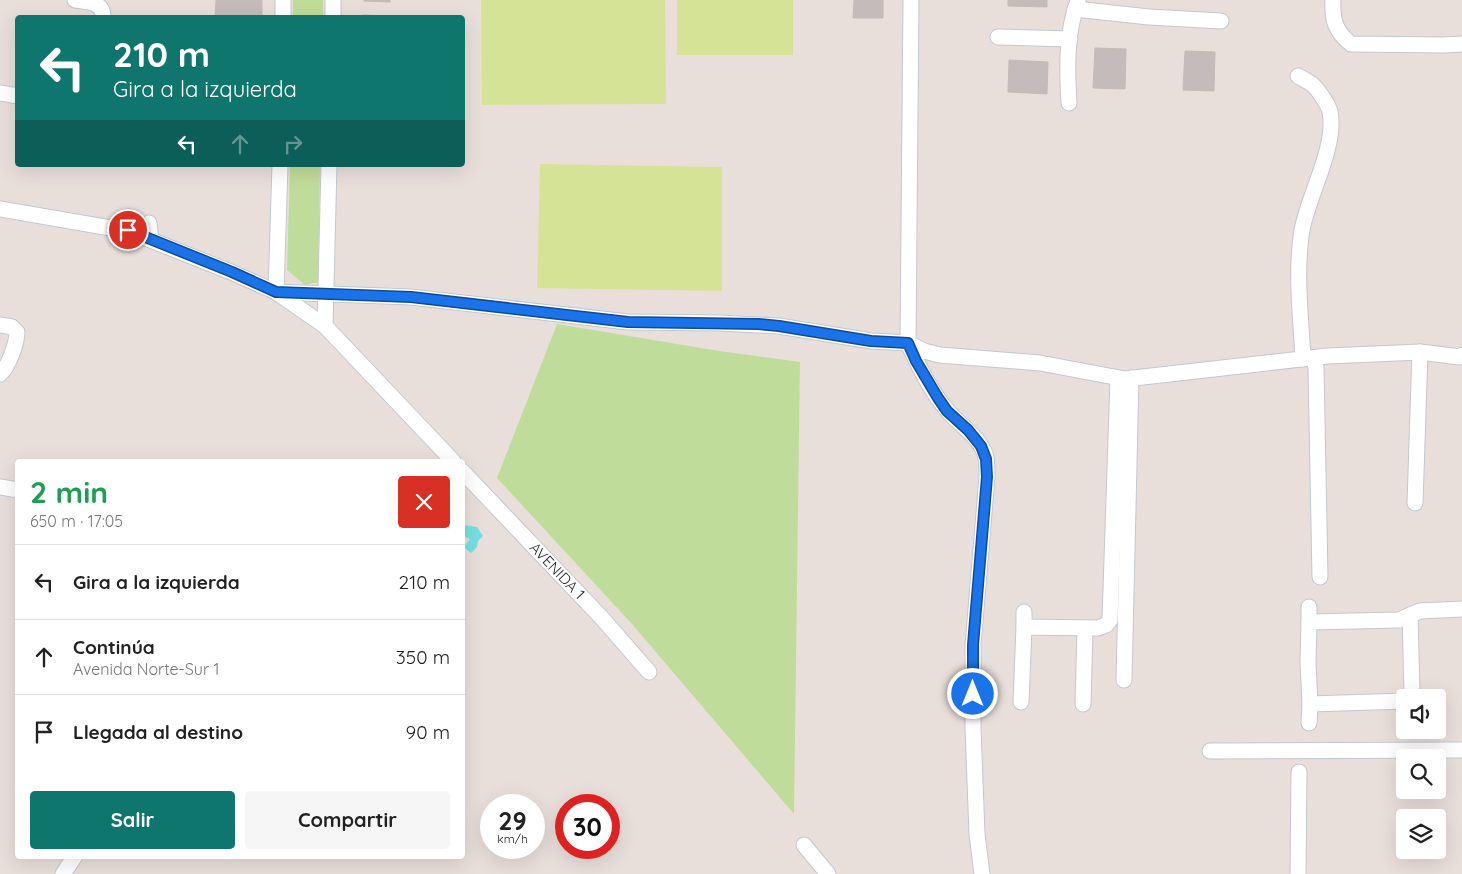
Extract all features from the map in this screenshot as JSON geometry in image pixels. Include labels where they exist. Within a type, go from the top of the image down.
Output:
[{"type":"street","points":[[74,0],[101,7],[103,15]]},
{"type":"street","points":[[283,0],[283,15]]},
{"type":"street","points":[[333,0],[333,15]]},
{"type":"street","points":[[911,0],[908,343],[916,361],[938,398],[947,411],[968,430],[981,446],[986,459],[987,477],[973,645],[972,728],[977,834],[982,874]]},
{"type":"street","points":[[1333,0],[1332,16],[1336,27],[1351,44],[1444,46],[1462,44]]},
{"type":"street","points":[[1068,103],[1067,76],[1075,3],[1150,17],[1221,21]]},
{"type":"street","points":[[998,38],[1070,39]]},
{"type":"street","points":[[1298,76],[1315,86],[1328,106],[1331,118],[1326,151],[1304,223],[1300,281],[1309,358],[1316,368],[1320,577]]},
{"type":"street","points":[[0,93],[15,96]]},
{"type":"street","points":[[276,292],[280,167]]},
{"type":"street","points":[[325,326],[329,167]]},
{"type":"street","points":[[0,209],[128,230],[276,292],[325,326],[451,459]]},
{"type":"street","points":[[149,223],[151,240]]},
{"type":"street","points":[[276,292],[411,297],[628,322],[772,325],[871,341],[908,343],[924,351],[940,355],[1040,363],[1124,378],[1309,358],[1420,352],[1461,357]]},
{"type":"street","points":[[0,325],[12,327],[17,332],[17,339],[5,371],[0,374]]},
{"type":"street","points":[[1415,503],[1420,352]]},
{"type":"street","points":[[1021,702],[1024,620],[1098,628],[1106,625],[1110,620],[1124,378]]},
{"type":"street","points":[[1124,378],[1124,680]]},
{"type":"street","name":"AVENIDA 1","points":[[465,474],[601,617],[649,672]]},
{"type":"street","points":[[0,487],[15,490]]},
{"type":"street","points":[[1309,723],[1309,615],[1400,620],[1420,611],[1462,609]]},
{"type":"street","points":[[1410,615],[1412,689]]},
{"type":"street","points":[[1083,704],[1086,628]]},
{"type":"street","points":[[1310,704],[1396,701]]},
{"type":"street","points":[[1210,751],[1462,750]]},
{"type":"street","points":[[1298,874],[1299,772]]},
{"type":"street","points":[[804,845],[828,874]]},
{"type":"street","points":[[63,874],[73,859]]},
{"type":"green space","points":[[293,0],[323,0],[323,15],[293,15]]},
{"type":"green space","points":[[481,0],[665,0],[666,104],[482,105]]},
{"type":"green space","points":[[677,0],[793,0],[793,55],[677,55]]},
{"type":"green space","points":[[540,164],[722,167],[722,291],[537,288]]},
{"type":"green space","points":[[290,167],[320,167],[318,282],[305,285],[287,270]]},
{"type":"green space","points":[[557,324],[719,351],[800,362],[794,814],[632,624],[497,478]]},
{"type":"water","points":[[465,525],[477,527],[483,536],[471,553],[465,548],[470,539],[465,537]]},
{"type":"building","points":[[216,0],[262,0],[262,15],[215,15]]},
{"type":"building","points":[[390,0],[390,2],[364,1]]},
{"type":"building","points":[[854,0],[883,0],[883,18],[853,18]]},
{"type":"building","points":[[1008,0],[1047,0],[1047,7],[1008,6]]},
{"type":"building","points":[[1095,48],[1126,49],[1125,89],[1093,88]]},
{"type":"building","points":[[1185,51],[1215,52],[1214,91],[1183,90]]},
{"type":"building","points":[[1009,60],[1048,62],[1047,94],[1008,92]]},
{"type":"route","points":[[128,230],[276,292],[411,297],[628,322],[758,324],[871,341],[908,343],[916,361],[938,398],[947,411],[968,430],[981,446],[986,459],[987,477],[973,645],[973,694]]}]
